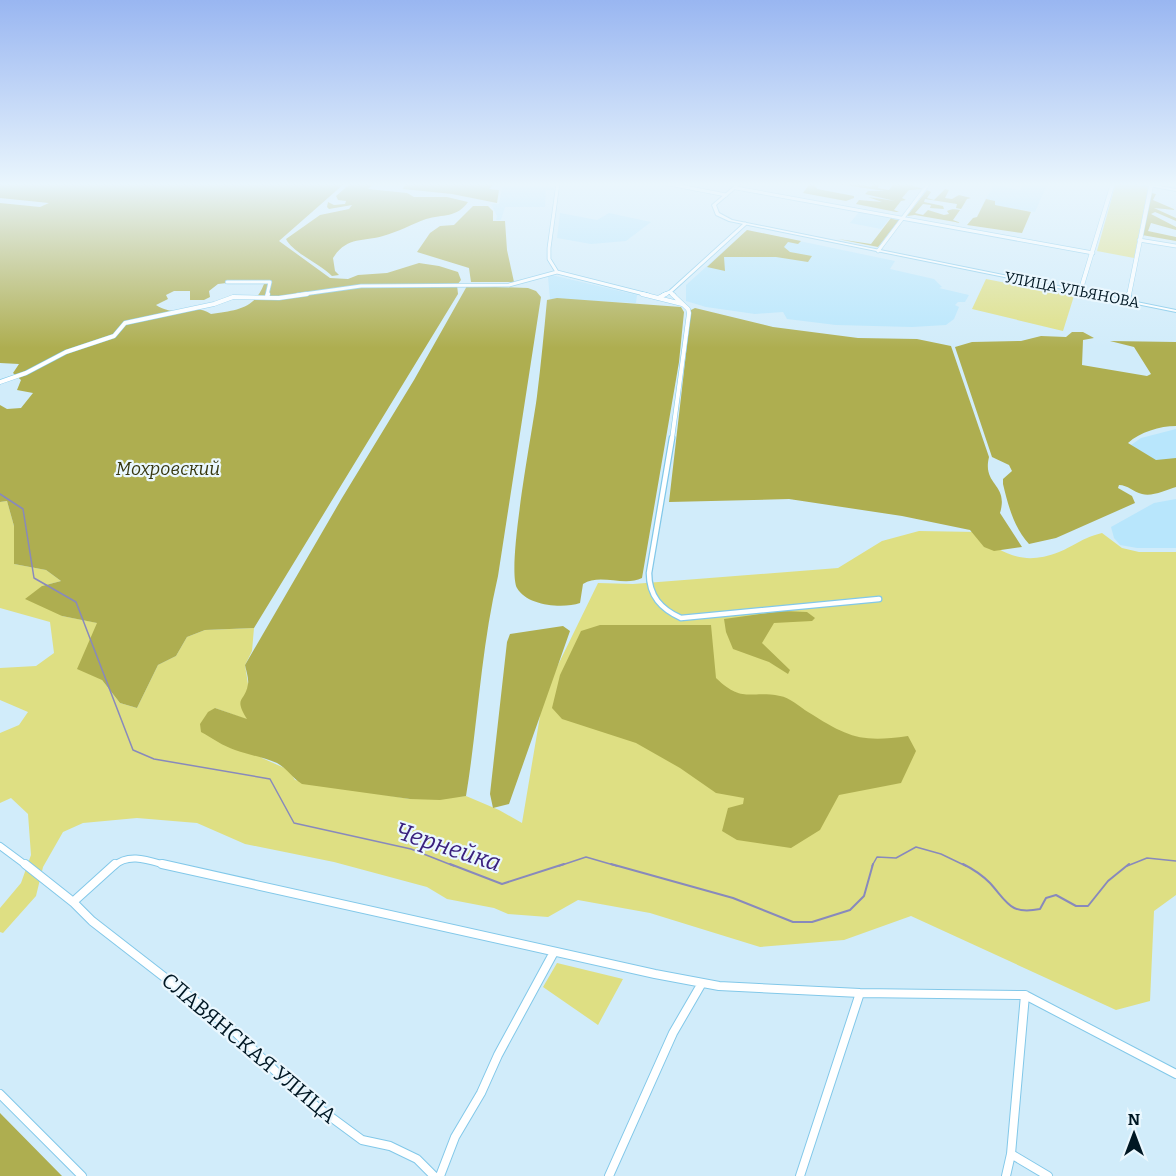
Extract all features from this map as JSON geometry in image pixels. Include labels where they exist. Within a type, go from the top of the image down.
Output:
[{"type":"main road","name":"УЛИЦА УЛЬЯНОВА","points":[[813,238],[1176,311]]},
{"type":"street","points":[[550,238],[549,259],[557,272]]},
{"type":"street","points":[[658,298],[670,292],[730,238]]},
{"type":"street","points":[[878,251],[888,238]]},
{"type":"street","points":[[1011,238],[1093,253]]},
{"type":"street","points":[[1080,292],[1097,238]]},
{"type":"street","points":[[1128,302],[1139,240],[1176,246]]},
{"type":"street","points":[[0,382],[26,373],[66,352],[114,336],[125,323],[214,304],[233,297],[267,297],[361,286],[509,285],[557,272],[684,305]]},
{"type":"street","points":[[228,282],[270,282],[267,297]]},
{"type":"street","points":[[670,292],[689,313],[649,573],[653,598],[665,611],[681,618],[879,599]]},
{"type":"street","name":"СЛАВЯНСКАЯ УЛИЦА","points":[[0,846],[235,1032],[297,1092],[362,1140],[390,1146],[417,1159],[434,1176]]},
{"type":"street","points":[[73,902],[120,860],[130,857],[554,952],[719,986],[860,993],[1025,995],[1176,1074]]},
{"type":"street","points":[[440,1176],[455,1137],[481,1093],[498,1055],[554,952]]},
{"type":"street","points":[[609,1176],[673,1033],[702,983]]},
{"type":"street","points":[[800,1176],[860,993]]},
{"type":"street","points":[[1006,1176],[1011,1154],[1025,995]]},
{"type":"street","points":[[0,1094],[82,1176]]},
{"type":"street","points":[[1011,1154],[1048,1176]]},
{"type":"shaded area","points":[[557,238],[630,238],[626,241],[591,244]]},
{"type":"shaded area","points":[[738,238],[785,238],[895,261],[890,269],[934,279],[942,287],[939,288],[969,295],[965,302],[958,302],[955,305],[959,307],[954,319],[946,325],[912,327],[836,325],[787,319],[783,312],[755,314],[706,307],[686,301],[686,285]]},
{"type":"shaded area","points":[[1101,238],[1138,238],[1134,258],[1097,251]]},
{"type":"shaded area","points":[[552,275],[637,295],[636,303],[550,299],[548,277]]},
{"type":"shaded area","points":[[986,279],[1074,296],[1063,331],[972,309]]},
{"type":"shaded area","points":[[1176,429],[1176,474],[1131,445],[1141,438]]},
{"type":"shaded area","points":[[1176,499],[1176,548],[1137,548],[1120,545],[1114,538],[1111,527],[1154,503]]},
{"type":"shaded area","points":[[7,501],[14,526],[14,564],[46,570],[61,581],[42,586],[62,616],[98,623],[102,680],[120,703],[137,708],[158,665],[176,656],[187,637],[205,630],[254,628],[252,651],[245,665],[248,684],[248,720],[215,708],[262,758],[289,770],[295,780],[410,799],[466,796],[522,823],[540,716],[535,712],[598,583],[633,584],[838,568],[882,541],[919,531],[977,532],[995,547],[1024,558],[1046,556],[1102,533],[1122,548],[1139,552],[1176,552],[1176,895],[1154,911],[1150,1001],[1116,1010],[911,916],[844,940],[760,947],[650,913],[578,900],[548,917],[508,914],[494,908],[447,899],[427,887],[334,862],[245,844],[197,823],[137,818],[83,823],[63,832],[43,867],[36,896],[3,933],[0,932],[0,908],[21,883],[31,855],[28,814],[11,798],[0,803],[0,733],[19,725],[28,712],[0,700],[0,668],[36,666],[54,653],[50,622],[0,608],[0,502]]},
{"type":"shaded area","points":[[557,963],[623,979],[598,1025],[543,987]]},
{"type":"green space","name":"Мохровский","points":[[0,238],[283,238],[279,241],[330,278],[348,279],[358,275],[387,273],[419,263],[458,272],[461,280],[457,285],[458,294],[254,628],[205,630],[187,637],[176,656],[158,665],[137,708],[120,703],[102,680],[77,669],[97,623],[62,616],[25,599],[42,586],[61,581],[46,570],[14,564],[14,526],[7,501],[0,502],[0,405],[7,409],[21,408],[33,393],[17,390],[21,380],[13,373],[19,364],[0,363]],"holes":[[[235,282],[264,284],[260,293],[243,307],[211,314],[198,309],[172,311],[156,305],[168,299],[166,295],[174,291],[190,291],[190,300],[204,300],[210,297],[209,291],[218,284]]]},
{"type":"green space","points":[[373,238],[350,243],[338,251],[333,258],[335,271],[339,275],[332,276],[294,249],[286,239]]},
{"type":"green space","points":[[427,238],[506,238],[514,282],[471,282],[469,268],[417,252]]},
{"type":"green space","points":[[738,238],[786,238],[801,241],[798,244],[788,242],[784,247],[790,252],[812,256],[808,262],[776,257],[724,257],[725,271],[707,267]]},
{"type":"green space","points":[[876,238],[885,238],[878,247],[838,239],[871,244]]},
{"type":"green space","points":[[1158,238],[1176,238],[1176,241]]},
{"type":"green space","points":[[467,286],[528,288],[536,291],[541,297],[492,603],[466,796],[440,800],[410,799],[302,784],[277,763],[240,752],[201,732],[200,724],[208,712],[215,708],[247,719],[240,703],[248,684],[245,665]]},
{"type":"green space","points":[[557,298],[681,307],[684,312],[679,362],[642,578],[628,581],[590,581],[583,584],[580,603],[564,606],[529,599],[517,588],[515,575],[517,526],[537,396],[547,300]]},
{"type":"green space","points":[[695,308],[773,327],[858,338],[917,339],[951,346],[989,457],[989,474],[1001,496],[1000,513],[1022,547],[994,551],[984,547],[970,530],[902,516],[789,499],[669,502],[691,310]]},
{"type":"green space","points":[[1072,332],[1083,332],[1094,338],[1083,340],[1082,365],[1147,376],[1151,374],[1134,347],[1110,341],[1176,342],[1176,426],[1150,430],[1128,443],[1156,460],[1176,458],[1176,487],[1146,495],[1119,485],[1118,488],[1132,496],[1135,503],[1056,538],[1029,544],[1009,508],[1003,484],[1003,479],[1012,471],[1009,465],[992,457],[955,347],[972,342],[1021,341],[1041,336],[1066,337]]},
{"type":"green space","points":[[783,611],[807,612],[815,618],[812,621],[774,623],[762,643],[790,670],[788,674],[769,662],[733,649],[726,632],[724,619]]},
{"type":"green space","points":[[600,625],[711,625],[716,678],[733,691],[740,694],[783,697],[834,727],[855,736],[878,739],[908,736],[916,751],[901,783],[839,795],[820,830],[791,848],[737,840],[722,831],[728,808],[743,804],[744,798],[716,793],[680,768],[636,743],[562,719],[552,708],[560,675],[581,631]]},
{"type":"green space","points":[[563,626],[570,631],[509,804],[493,808],[490,794],[507,642],[510,634]]},
{"type":"green space","points":[[0,1113],[62,1176],[0,1176]]},
{"type":"waterway","name":"Чернейка","points":[[0,494],[23,509],[34,578],[76,602],[133,750],[154,759],[270,779],[294,823],[411,849],[454,866]]},
{"type":"waterway","name":"Чернейка","points":[[873,864],[877,857],[896,858],[916,847],[941,854],[966,866]]},
{"type":"waterway","name":"Чернейка","points":[[559,866],[586,857],[617,866]]},
{"type":"waterway","points":[[1127,866],[1147,858],[1176,861]]},
{"type":"waterway","name":"Чернейка","points":[[450,864],[502,884],[564,864]]},
{"type":"waterway","name":"Чернейка","points":[[611,864],[733,898],[793,922],[812,922],[850,910],[864,896],[873,864]]},
{"type":"waterway","name":"Чернейка","points":[[963,864],[987,880],[1010,906],[1022,910],[1040,909],[1046,898],[1056,895],[1076,906],[1088,906],[1108,881],[1129,864]]}]
